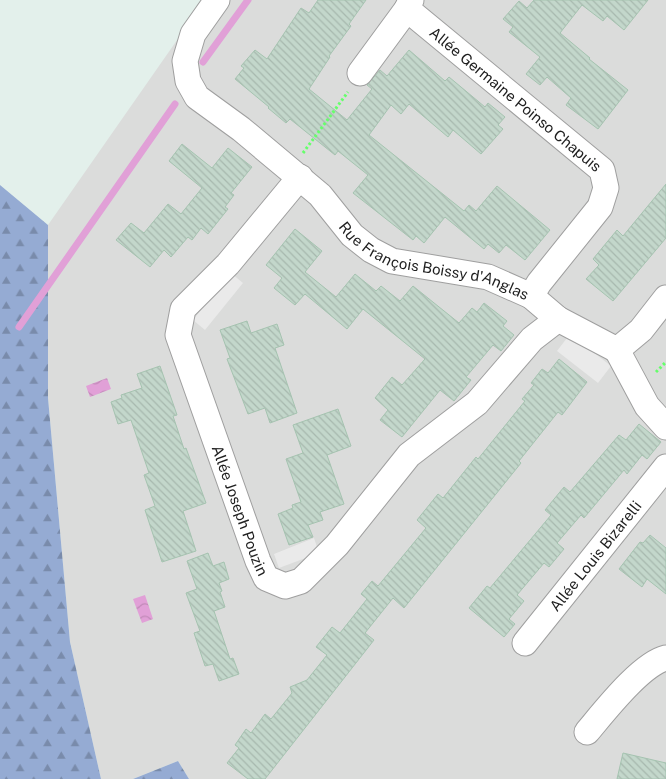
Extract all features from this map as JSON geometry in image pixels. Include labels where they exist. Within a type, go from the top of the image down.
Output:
[{"type":"street","name":"Rue François Boissy d'Anglas","points":[[217,0],[193,34],[185,61],[188,81],[197,97],[241,129],[320,195],[352,235],[371,250],[392,261],[488,277],[532,296],[558,319],[617,350]]},
{"type":"street","name":"Allée Germaine Poinso Chapuis","points":[[360,72],[409,4],[602,170],[606,188],[600,207],[539,283],[532,296]]},
{"type":"street","name":"Allée Joseph Pouzin","points":[[295,173],[228,264],[183,309],[178,336],[258,562],[266,578],[285,586],[301,581],[337,545],[409,455],[477,403],[532,339],[558,319]]},
{"type":"street","points":[[666,298],[641,330],[617,350],[647,406],[666,427]]},
{"type":"street","name":"Allée Louis Bizarelli","points":[[525,643],[666,468]]},
{"type":"street","points":[[587,732],[635,679],[659,660],[666,658]]},
{"type":"path","points":[[295,173],[360,72]]},
{"type":"shaded area","points":[[205,0],[666,0],[666,779],[189,779],[178,761],[133,779],[101,779],[70,642],[48,398],[48,225]]},
{"type":"shaded area","points":[[231,273],[243,283],[205,330],[193,320]]},
{"type":"shaded area","points":[[570,334],[611,366],[598,383],[557,351]]},
{"type":"shaded area","points":[[314,538],[319,553],[279,568],[274,554]]},
{"type":"green space","points":[[0,185],[48,225],[48,398],[70,642],[101,779],[0,779]]},
{"type":"green space","points":[[178,761],[189,779],[133,779]]},
{"type":"water","points":[[107,378],[111,389],[90,397],[86,386]]},
{"type":"water","points":[[145,595],[153,619],[142,623],[133,599]]},
{"type":"building","points":[[318,0],[366,0],[309,89],[347,120],[372,89],[367,85],[380,70],[387,76],[409,50],[445,81],[449,77],[485,107],[488,103],[505,117],[498,125],[503,129],[481,154],[453,130],[448,137],[409,104],[401,114],[391,105],[369,135],[464,211],[469,205],[476,211],[497,186],[550,230],[525,260],[506,245],[499,253],[488,244],[484,249],[445,217],[424,243],[416,236],[413,240],[353,193],[368,175],[338,151],[335,155],[290,119],[286,123],[235,79],[244,68],[241,66],[255,50],[267,59],[301,8],[309,13]]},
{"type":"building","points":[[534,0],[648,0],[624,30],[607,16],[603,21],[582,5],[560,33],[628,90],[598,129],[566,105],[571,98],[547,77],[540,85],[526,74],[540,57],[509,32],[513,27],[503,19],[519,1],[527,8]]},
{"type":"building","points":[[182,144],[212,168],[228,148],[252,167],[231,193],[234,195],[225,207],[228,209],[208,234],[201,228],[192,240],[188,237],[171,257],[164,250],[150,267],[116,240],[131,223],[144,233],[168,204],[181,214],[202,188],[169,161]]},
{"type":"building","points":[[666,184],[666,238],[613,301],[586,279],[599,265],[593,259],[617,230],[623,236]]},
{"type":"building","points":[[295,229],[322,251],[305,272],[336,297],[355,274],[376,291],[381,286],[400,301],[413,286],[459,323],[472,308],[477,312],[484,303],[507,321],[503,326],[514,335],[501,351],[493,345],[466,377],[471,380],[454,401],[440,390],[402,437],[380,420],[388,410],[375,398],[392,377],[402,385],[425,359],[363,309],[347,329],[305,294],[295,305],[274,288],[282,278],[266,265]]},
{"type":"building","points":[[247,321],[251,333],[277,324],[284,345],[275,348],[297,413],[270,423],[265,408],[248,414],[227,359],[230,358],[220,330]]},
{"type":"building","points":[[559,359],[587,382],[562,415],[558,412],[519,461],[521,463],[404,608],[393,598],[365,633],[374,640],[265,779],[248,779],[227,763],[239,748],[235,745],[246,729],[251,733],[265,714],[271,719],[292,693],[290,687],[307,680],[327,655],[316,647],[332,627],[340,633],[367,599],[361,594],[372,581],[378,586],[426,528],[417,520],[438,494],[443,498],[476,457],[478,459],[525,401],[522,399],[534,385],[531,383],[542,369],[548,373]]},
{"type":"building","points":[[160,366],[177,415],[173,416],[184,449],[186,448],[206,503],[183,511],[196,551],[162,562],[145,510],[155,506],[144,475],[149,473],[131,420],[118,424],[111,402],[122,398],[121,395],[142,388],[137,374]]},
{"type":"building","points":[[338,409],[351,446],[327,455],[344,504],[320,512],[323,520],[308,525],[313,537],[289,545],[278,514],[293,508],[292,505],[301,502],[286,459],[303,453],[293,425]]},
{"type":"building","points":[[639,424],[661,442],[647,459],[642,455],[627,474],[624,470],[584,518],[581,515],[557,543],[564,549],[549,567],[544,563],[517,595],[524,601],[509,619],[515,624],[504,637],[469,608],[487,586],[490,588],[551,515],[545,510],[564,487],[570,492],[619,435],[626,440]]},
{"type":"building","points":[[650,535],[666,548],[666,594],[647,579],[642,587],[619,569],[640,542],[643,543]]},
{"type":"building","points":[[208,553],[213,566],[224,562],[229,579],[219,583],[225,607],[214,611],[230,659],[233,658],[239,674],[219,681],[213,664],[205,666],[194,633],[200,631],[186,593],[197,589],[187,561]]},
{"type":"building","points":[[623,753],[666,763],[666,779],[617,779]]},
{"type":"waterway","points":[[203,62],[248,0]]},
{"type":"waterway","points":[[19,327],[175,104]]}]
